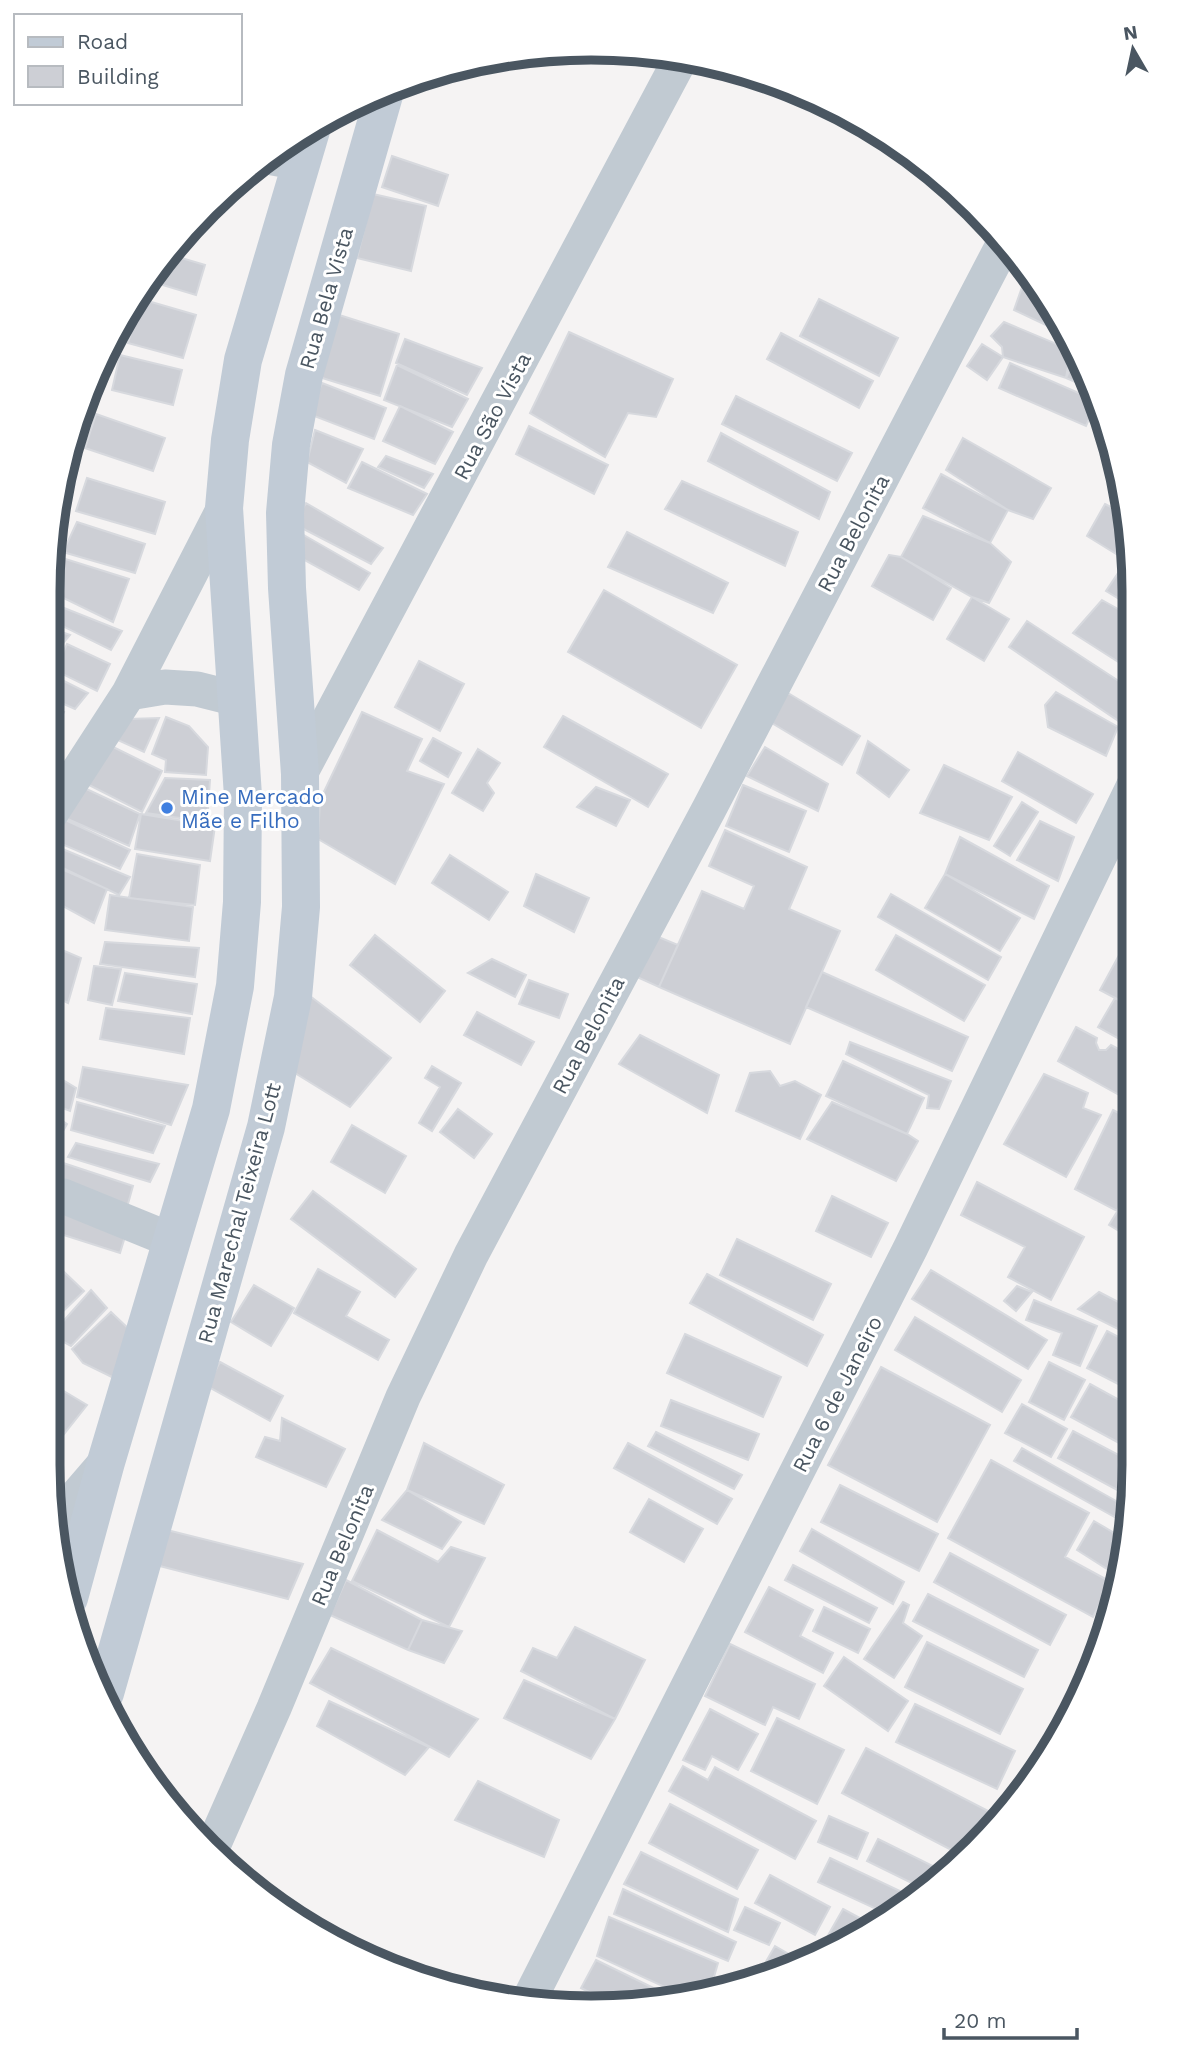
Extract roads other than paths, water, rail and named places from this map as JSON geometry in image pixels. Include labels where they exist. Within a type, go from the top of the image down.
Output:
[{"type":"street","name":"Rua São Vista","points":[[300,774],[676,67]]},
{"type":"street","name":"Rua Bela Vista","points":[[285,513],[291,445],[304,375],[382,103]]},
{"type":"street","points":[[73,1583],[106,1462],[211,1109],[235,986],[242,902],[243,809],[224,508],[230,440],[243,360],[284,160]]},
{"type":"street","name":"Rua Belonita","points":[[215,1841],[274,1708],[403,1397],[471,1255],[703,821],[1000,251]]},
{"type":"street","points":[[60,799],[129,693],[224,508]]},
{"type":"street","name":"Rua Marechal Teixeira Lott","points":[[107,1685],[266,1127],[293,997],[301,907],[300,774],[287,588],[285,513]]},
{"type":"street","points":[[129,693],[165,687],[197,689],[237,699]]},
{"type":"street","name":"Rua 6 de Janeiro","points":[[533,1993],[911,1247],[1122,808]]},
{"type":"street","points":[[63,1196],[171,1240],[229,1254]]},
{"type":"street","points":[[62,1513],[106,1462]]},
{"type":"place","name":"Mine Mercado Mãe e Filho","points":[[167,808]]}]
